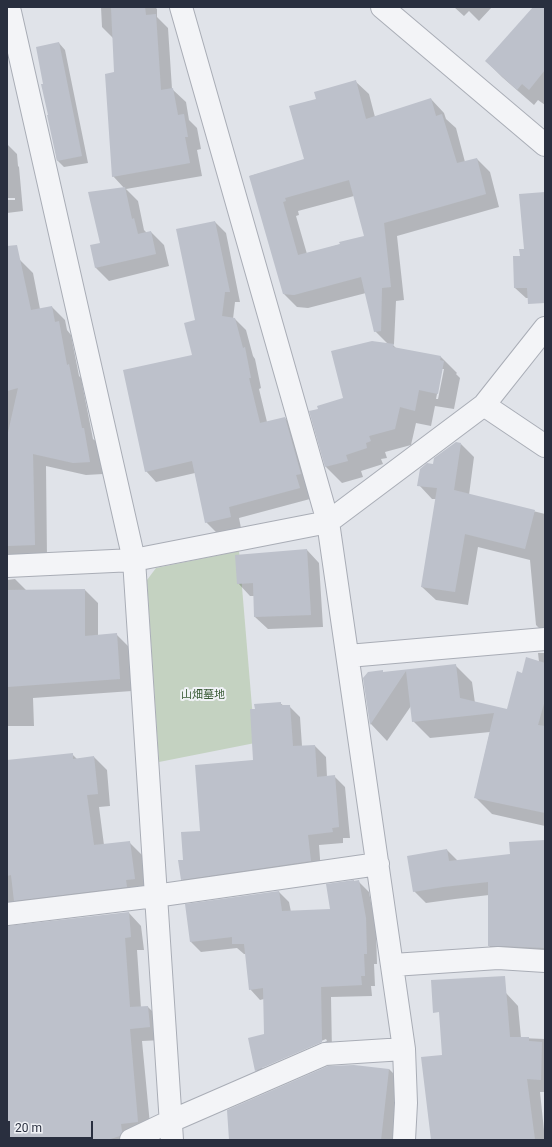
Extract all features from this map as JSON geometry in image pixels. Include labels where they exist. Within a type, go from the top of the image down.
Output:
[{"type":"street","points":[[181,7],[328,522],[404,1048],[406,1103],[404,1140]]},
{"type":"street","points":[[382,7],[545,145]]},
{"type":"street","points":[[14,11],[134,560],[171,1130]]},
{"type":"street","points":[[7,566],[134,560],[328,522],[484,405],[545,328]]},
{"type":"street","points":[[484,405],[545,446]]},
{"type":"street","points":[[348,656],[545,639]]},
{"type":"street","points":[[7,914],[156,896],[378,864]]},
{"type":"street","points":[[392,965],[498,958],[545,961]]},
{"type":"street","points":[[131,1140],[171,1130],[325,1054],[404,1048]]},
{"type":"green space","name":"山畑墓地","points":[[239,551],[255,743],[159,762],[147,580],[156,568]]},
{"type":"building","points":[[111,7],[145,7],[146,15],[156,14],[161,90],[173,88],[178,115],[184,114],[188,137],[185,137],[190,163],[112,177],[105,74],[114,72]]},
{"type":"building","points":[[533,7],[545,7],[545,70],[529,90],[522,84],[517,90],[485,61]]},
{"type":"building","points":[[59,42],[82,156],[57,161],[41,84],[43,84],[36,47]]},
{"type":"building","points":[[356,80],[366,119],[431,98],[436,116],[442,114],[457,163],[477,158],[486,194],[384,223],[391,287],[382,288],[381,331],[374,332],[361,277],[294,295],[283,294],[249,176],[304,159],[289,106],[316,99],[314,92]],"holes":[[[349,180],[364,236],[298,255],[283,202],[286,201],[285,198]]]},
{"type":"building","points":[[125,187],[132,219],[134,218],[138,234],[151,231],[156,254],[95,268],[90,245],[100,243],[88,192]]},
{"type":"building","points":[[545,192],[545,303],[528,304],[527,288],[514,288],[513,256],[520,256],[519,249],[524,249],[519,194]]},
{"type":"building","points":[[215,221],[230,292],[225,292],[222,316],[235,318],[243,348],[245,347],[251,378],[249,378],[260,423],[285,417],[301,474],[296,475],[300,488],[229,507],[231,517],[205,523],[192,461],[145,472],[123,370],[192,355],[184,323],[195,320],[176,229]]},
{"type":"building","points":[[17,245],[31,310],[52,306],[55,322],[59,321],[67,365],[69,364],[82,428],[84,428],[90,462],[73,463],[33,454],[35,545],[7,546],[7,437],[18,388],[7,391],[7,246]]},
{"type":"building","points":[[372,341],[394,344],[393,347],[441,356],[440,360],[444,361],[438,394],[419,390],[415,411],[400,407],[395,429],[369,436],[371,441],[366,443],[367,448],[346,455],[348,461],[325,467],[309,411],[318,409],[317,406],[343,398],[331,351]]},
{"type":"building","points":[[456,442],[461,443],[454,490],[535,510],[525,549],[465,534],[455,592],[421,587],[437,488],[417,486],[420,469],[427,463],[433,464],[434,458]]},
{"type":"building","points":[[307,549],[311,615],[254,617],[253,583],[237,584],[235,555]]},
{"type":"building","points":[[85,589],[85,636],[117,633],[120,679],[7,687],[7,590]]},
{"type":"building","points":[[526,657],[545,663],[545,700],[538,725],[545,726],[545,813],[474,798],[494,713],[412,722],[406,671],[370,725],[363,678],[368,672],[383,670],[383,672],[456,664],[460,698],[507,709],[517,671],[522,673]]},
{"type":"building","points":[[281,702],[281,705],[290,705],[293,746],[315,745],[317,777],[335,775],[339,827],[332,828],[333,832],[308,835],[311,861],[181,880],[178,860],[183,860],[181,832],[200,831],[195,765],[253,760],[250,709],[255,709],[254,704]]},
{"type":"building","points":[[73,753],[73,759],[94,756],[98,794],[87,795],[94,845],[130,841],[135,879],[126,880],[127,887],[14,901],[11,875],[7,876],[7,760]]},
{"type":"building","points":[[545,840],[545,948],[488,946],[488,882],[413,892],[407,856],[447,849],[449,861],[510,854],[509,842]]},
{"type":"building","points":[[359,880],[366,918],[367,954],[364,954],[365,976],[361,976],[362,985],[321,987],[322,1042],[255,1071],[248,1038],[264,1034],[263,988],[249,990],[244,944],[232,944],[232,937],[190,942],[185,904],[279,891],[282,911],[330,909],[326,884]]},
{"type":"building","points":[[129,912],[131,937],[125,938],[130,1007],[148,1006],[150,1027],[130,1029],[138,1122],[121,1124],[122,1132],[120,1136],[107,1140],[7,1140],[7,926]]},
{"type":"building","points":[[505,976],[510,1037],[529,1037],[529,1041],[542,1042],[541,1080],[527,1079],[535,1140],[431,1140],[421,1057],[442,1055],[439,1012],[433,1013],[431,980]]},
{"type":"building","points":[[354,1065],[389,1069],[381,1140],[229,1140],[227,1110],[328,1066]]}]
